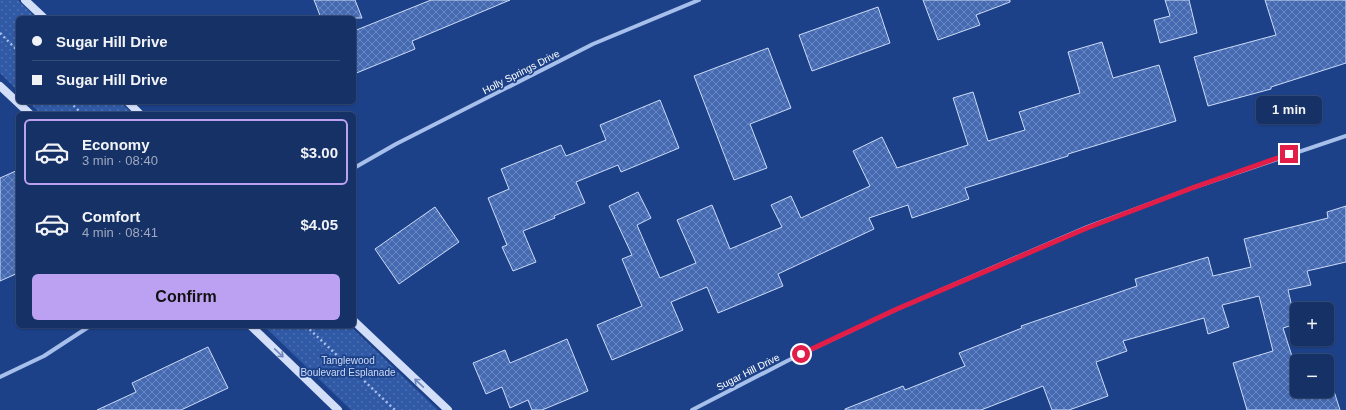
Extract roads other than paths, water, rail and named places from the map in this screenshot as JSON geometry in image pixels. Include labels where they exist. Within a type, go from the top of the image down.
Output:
[{"type":"street","points":[[25,0],[42,16]]},
{"type":"street","name":"Holly Springs Drive","points":[[356,167],[396,144],[593,44],[700,0]]},
{"type":"street","points":[[0,86],[16,101]]},
{"type":"street","points":[[19,104],[28,112]]},
{"type":"street","points":[[130,104],[138,112]]},
{"type":"street","name":"Sugar Hill Drive","points":[[692,410],[787,361],[897,309],[1087,228],[1192,188],[1346,136]]},
{"type":"street","points":[[356,323],[448,410]]},
{"type":"street","points":[[0,377],[44,356],[87,328]]},
{"type":"street","points":[[253,328],[338,410]]},
{"type":"park label","name":"Tanglewood Boulevard Esplanade","points":[[348,366]]}]
